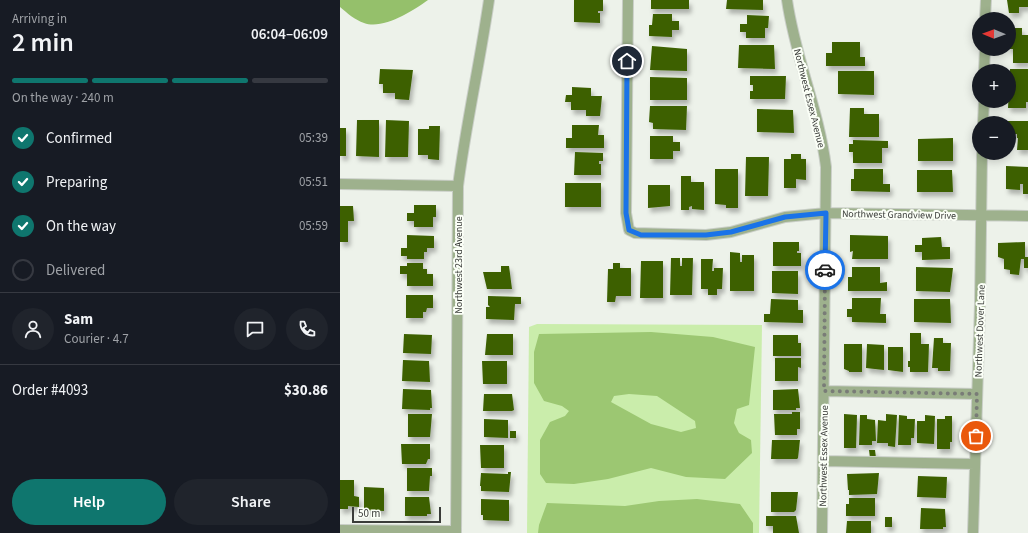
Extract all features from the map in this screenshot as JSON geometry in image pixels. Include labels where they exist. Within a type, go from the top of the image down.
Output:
[{"type":"street","name":"Northwest 23rd Avenue","points":[[456,532],[458,186],[465,136],[483,41],[489,0]]},
{"type":"street","name":"Northwest Grandview Drive","points":[[628,0],[626,213],[629,230],[641,235],[706,235],[731,232],[785,217],[826,213],[1028,216]]},
{"type":"street","name":"Northwest Essex Avenue","points":[[787,0],[790,22],[816,110],[826,167],[822,533]]},
{"type":"street","points":[[985,12],[986,0]]},
{"type":"street","name":"Northwest Dover Lane","points":[[973,533],[982,160]]},
{"type":"street","points":[[340,184],[458,186]]},
{"type":"street","points":[[824,391],[977,394]]},
{"type":"street","points":[[823,461],[975,464]]},
{"type":"street","points":[[340,530],[456,532]]},
{"type":"shaded area","points":[[340,0],[428,0],[406,14],[389,22],[372,24],[361,22],[348,14],[340,7]]},
{"type":"shaded area","points":[[537,324],[762,325],[759,533],[527,533],[529,327]]},
{"type":"shaded area","points":[[651,332],[713,337],[755,347],[749,405],[737,409],[734,423],[739,433],[751,440],[752,453],[725,479],[686,477],[651,468],[608,479],[574,484],[546,483],[540,474],[540,440],[550,422],[565,416],[569,411],[562,406],[544,401],[534,383],[534,352],[539,334]],"holes":[[[629,394],[657,396],[695,421],[696,428],[681,432],[651,424],[611,402],[614,396]]]},
{"type":"shaded area","points":[[697,499],[740,504],[753,523],[753,533],[538,533],[539,525],[547,503],[625,506],[659,501]]},
{"type":"building","points":[[574,0],[603,0],[603,11],[598,11],[598,13],[600,13],[600,23],[574,22]]},
{"type":"building","points":[[651,0],[689,0],[689,9],[651,9]]},
{"type":"building","points":[[727,0],[763,0],[763,10],[726,9]]},
{"type":"building","points":[[1007,0],[1028,0],[1028,7],[1019,7],[1019,13],[1009,12]]},
{"type":"building","points":[[653,14],[672,14],[672,21],[679,21],[679,30],[672,30],[672,37],[649,36],[649,25],[652,25]]},
{"type":"building","points":[[747,15],[769,16],[768,28],[765,28],[765,38],[746,38],[746,32],[740,32],[740,24],[747,24]]},
{"type":"building","points":[[1016,28],[1022,28],[1022,35],[1028,35],[1028,63],[1013,63],[1013,56],[1016,56]]},
{"type":"building","points":[[832,42],[860,42],[860,57],[865,57],[865,66],[826,66],[826,53],[832,53]]},
{"type":"building","points":[[739,45],[774,45],[775,69],[738,68]]},
{"type":"building","points":[[652,46],[687,49],[687,71],[650,70]]},
{"type":"building","points":[[380,69],[413,70],[409,100],[395,99],[395,93],[383,93],[383,84],[379,84]]},
{"type":"building","points":[[1016,69],[1028,69],[1028,102],[1026,102],[1026,108],[1016,108]]},
{"type":"building","points":[[838,71],[874,71],[874,95],[838,94]]},
{"type":"building","points":[[750,76],[786,76],[785,99],[750,99],[750,91],[753,91],[753,85],[750,85]]},
{"type":"building","points":[[650,77],[687,78],[687,100],[650,100]]},
{"type":"building","points":[[572,87],[591,88],[591,96],[602,96],[600,116],[586,116],[586,110],[571,110],[571,102],[565,102],[566,95],[572,95]]},
{"type":"building","points":[[650,106],[687,106],[686,130],[653,129],[653,123],[649,122]]},
{"type":"building","points":[[850,108],[864,108],[864,114],[879,114],[879,137],[849,137]]},
{"type":"building","points":[[757,109],[793,110],[794,133],[757,132]]},
{"type":"building","points":[[357,120],[379,120],[379,157],[356,156]]},
{"type":"building","points":[[386,120],[409,121],[408,157],[385,157]]},
{"type":"building","points":[[1016,121],[1028,121],[1028,150],[1017,150]]},
{"type":"building","points":[[572,125],[599,125],[598,135],[604,135],[604,148],[566,148],[566,138],[572,138]]},
{"type":"building","points":[[429,126],[440,126],[439,160],[428,159],[428,155],[418,155],[418,129],[429,129]]},
{"type":"building","points":[[340,128],[346,128],[346,156],[340,156]]},
{"type":"building","points":[[650,136],[673,136],[673,142],[680,142],[680,151],[673,151],[673,159],[650,159]]},
{"type":"building","points":[[953,138],[953,161],[918,161],[918,139]]},
{"type":"building","points":[[853,140],[888,141],[888,148],[882,148],[882,163],[853,163],[853,152],[849,152],[849,144],[853,144]]},
{"type":"building","points":[[575,152],[603,153],[603,161],[599,161],[599,164],[601,164],[601,175],[574,175]]},
{"type":"building","points":[[791,154],[801,154],[801,159],[806,159],[806,180],[796,179],[796,188],[784,188],[784,159],[791,159]]},
{"type":"building","points":[[746,157],[769,157],[768,196],[745,196]]},
{"type":"building","points":[[1006,166],[1028,167],[1028,194],[1023,194],[1023,184],[1020,184],[1020,190],[1006,189]]},
{"type":"building","points":[[715,169],[738,169],[738,208],[726,208],[726,205],[715,204]]},
{"type":"building","points":[[854,169],[883,169],[883,184],[890,184],[890,192],[851,191],[851,179],[854,179]]},
{"type":"building","points":[[917,170],[952,170],[953,192],[917,192]]},
{"type":"building","points":[[681,176],[691,176],[691,182],[704,182],[704,210],[692,209],[692,206],[689,207],[689,210],[681,210]]},
{"type":"building","points":[[565,183],[601,183],[601,207],[565,207]]},
{"type":"building","points":[[648,185],[670,185],[670,206],[648,208]]},
{"type":"building","points":[[414,205],[436,205],[436,217],[433,217],[433,227],[414,227],[414,221],[407,221],[407,213],[414,213]]},
{"type":"building","points":[[340,206],[353,206],[354,221],[348,221],[348,242],[340,242]]},
{"type":"building","points":[[407,235],[434,236],[434,248],[427,248],[427,252],[424,252],[424,259],[407,259],[407,256],[401,256],[401,248],[407,248]]},
{"type":"building","points":[[850,235],[888,236],[888,259],[852,259],[853,251],[850,252]]},
{"type":"building","points":[[941,237],[942,247],[950,247],[950,259],[922,260],[922,252],[915,252],[915,245],[922,245],[922,238]]},
{"type":"building","points":[[773,242],[799,242],[799,251],[797,251],[797,253],[801,253],[801,266],[773,266]]},
{"type":"building","points":[[1025,242],[1025,257],[1028,257],[1028,268],[1024,268],[1024,259],[1021,259],[1019,275],[1010,274],[1010,270],[1004,269],[1004,259],[998,257],[998,243]]},
{"type":"building","points":[[730,252],[740,253],[740,262],[742,262],[742,255],[754,255],[754,291],[730,291]]},
{"type":"building","points":[[671,258],[680,258],[680,266],[682,266],[682,258],[693,258],[692,295],[670,295]]},
{"type":"building","points":[[701,259],[713,259],[712,271],[714,271],[714,268],[723,268],[722,289],[717,289],[717,295],[708,295],[708,289],[701,289]]},
{"type":"building","points":[[641,261],[663,261],[663,298],[640,298]]},
{"type":"building","points":[[407,263],[423,263],[423,269],[427,269],[427,274],[433,274],[433,286],[407,286],[407,274],[400,274],[400,266],[407,266]]},
{"type":"building","points":[[613,263],[620,263],[620,268],[631,268],[631,296],[616,296],[615,302],[607,302],[608,269],[613,269]]},
{"type":"building","points":[[501,266],[509,266],[512,289],[487,289],[483,272],[501,272]]},
{"type":"building","points":[[852,267],[880,267],[880,283],[887,282],[887,291],[848,291],[848,277],[852,277]]},
{"type":"building","points":[[916,267],[953,268],[950,292],[916,291]]},
{"type":"building","points":[[772,271],[798,271],[798,294],[772,293]]},
{"type":"building","points":[[406,295],[433,295],[433,308],[427,308],[426,312],[423,312],[423,318],[406,318]]},
{"type":"building","points":[[488,296],[521,297],[521,304],[515,304],[514,320],[486,319],[486,307],[490,307],[488,305]]},
{"type":"building","points":[[852,298],[881,298],[880,314],[886,314],[886,323],[852,322],[852,317],[847,317],[847,309],[852,309]]},
{"type":"building","points":[[771,299],[798,300],[798,310],[803,310],[803,323],[764,322],[764,314],[770,314]]},
{"type":"building","points":[[914,299],[950,299],[951,323],[914,322]]},
{"type":"building","points":[[910,333],[921,333],[921,344],[929,344],[928,372],[910,372],[908,361],[910,361]]},
{"type":"building","points":[[404,334],[432,335],[431,354],[403,353]]},
{"type":"building","points":[[487,334],[513,334],[513,355],[485,355]]},
{"type":"building","points":[[773,335],[798,335],[798,343],[801,343],[801,356],[773,356]]},
{"type":"building","points":[[934,338],[943,338],[943,343],[951,343],[950,371],[938,371],[938,368],[932,368]]},
{"type":"building","points":[[844,344],[862,344],[862,372],[849,372],[844,369]]},
{"type":"building","points":[[867,344],[884,345],[884,370],[866,368]]},
{"type":"building","points":[[888,347],[903,347],[903,372],[888,370]]},
{"type":"building","points":[[775,358],[801,358],[801,368],[798,367],[798,381],[775,381]]},
{"type":"building","points":[[403,360],[429,361],[430,382],[402,381]]},
{"type":"building","points":[[482,361],[507,361],[507,384],[483,384]]},
{"type":"building","points":[[403,389],[431,390],[432,408],[430,408],[430,410],[402,409]]},
{"type":"building","points":[[798,389],[800,408],[796,408],[796,410],[773,410],[773,390]]},
{"type":"building","points":[[484,394],[512,394],[514,410],[483,411]]},
{"type":"building","points":[[792,412],[800,412],[800,429],[797,429],[797,435],[775,435],[774,414],[792,414]]},
{"type":"building","points":[[408,414],[432,414],[430,437],[408,437]]},
{"type":"building","points":[[844,414],[857,415],[856,448],[844,448]]},
{"type":"building","points":[[886,414],[897,415],[895,447],[888,446],[888,443],[877,443],[878,420],[886,421]]},
{"type":"building","points":[[860,415],[867,415],[867,419],[875,420],[876,441],[872,441],[872,445],[859,445]]},
{"type":"building","points":[[899,415],[907,416],[907,419],[915,419],[914,438],[911,438],[911,445],[898,445]]},
{"type":"building","points":[[925,415],[935,416],[934,444],[917,443],[917,421],[925,421]]},
{"type":"building","points":[[945,416],[952,416],[952,442],[950,442],[950,449],[937,449],[937,419],[945,419]]},
{"type":"building","points":[[484,419],[508,420],[508,438],[484,437]]},
{"type":"building","points":[[510,431],[516,431],[516,438],[510,438]]},
{"type":"building","points":[[772,440],[800,440],[798,458],[771,459]]},
{"type":"building","points":[[401,444],[430,444],[430,459],[428,459],[426,464],[402,464]]},
{"type":"building","points":[[480,445],[504,445],[504,468],[481,468]]},
{"type":"building","points":[[869,450],[875,450],[876,458],[870,458]]},
{"type":"building","points":[[407,468],[432,468],[429,491],[407,491]]},
{"type":"building","points":[[508,472],[511,472],[509,492],[481,491],[481,473],[508,474]]},
{"type":"building","points":[[879,473],[877,494],[849,495],[847,474]]},
{"type":"building","points":[[918,476],[947,477],[946,498],[917,497]]},
{"type":"building","points":[[340,480],[354,480],[354,496],[359,497],[359,507],[348,506],[348,509],[340,509]]},
{"type":"building","points":[[364,487],[384,488],[384,511],[364,510]]},
{"type":"building","points":[[771,492],[798,492],[796,510],[794,512],[771,512]]},
{"type":"building","points":[[405,497],[429,497],[431,514],[427,514],[427,516],[405,516]]},
{"type":"building","points":[[849,498],[875,498],[875,516],[846,516],[846,504],[849,504]]},
{"type":"building","points":[[481,499],[509,500],[509,521],[483,520],[483,515],[481,515]]},
{"type":"building","points":[[921,508],[945,509],[946,527],[943,527],[943,529],[920,529]]},
{"type":"building","points":[[766,516],[796,516],[799,533],[773,533],[773,526],[766,526]]},
{"type":"building","points":[[885,517],[892,517],[892,527],[885,527]]},
{"type":"building","points":[[847,521],[871,521],[871,533],[846,533]]},
{"type":"way so far","points":[[825,270],[824,391],[977,394],[976,436]]},
{"type":"route","points":[[627,61],[626,213],[629,230],[641,235],[706,235],[754,227],[785,217],[826,213],[825,270]]}]
